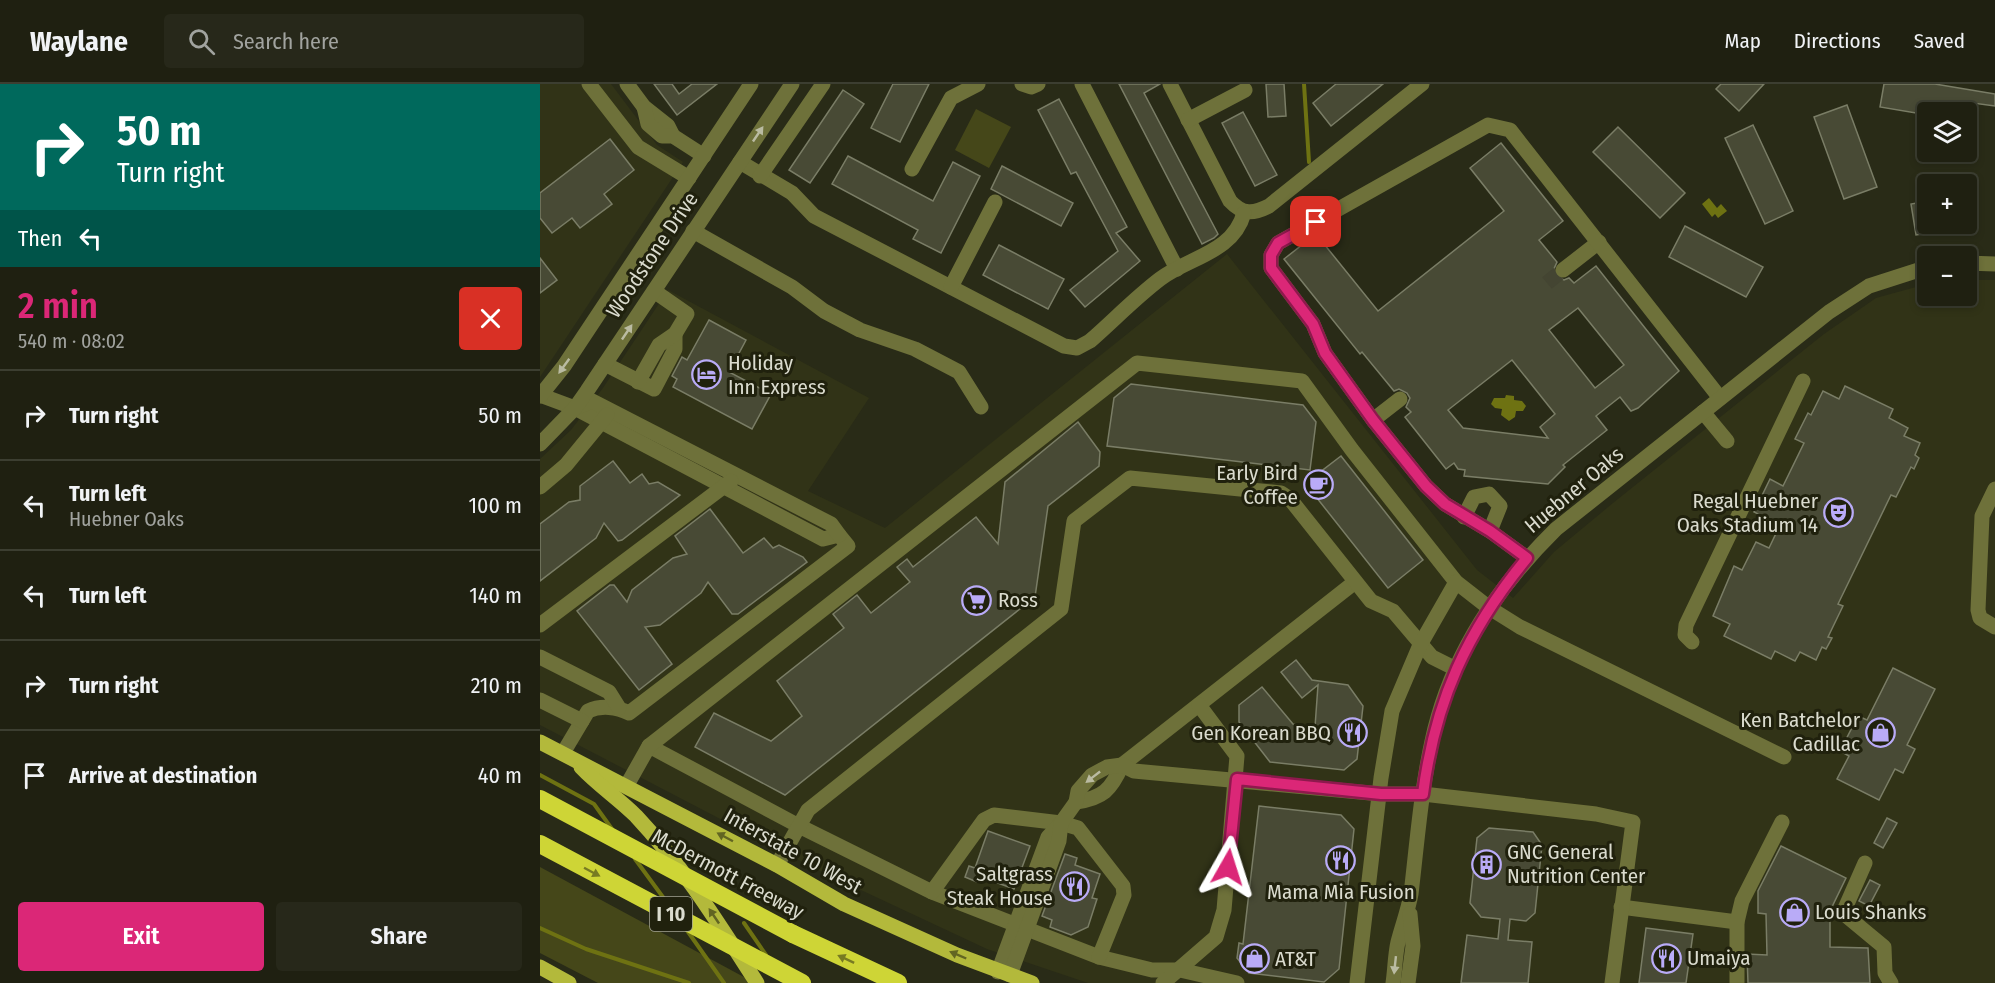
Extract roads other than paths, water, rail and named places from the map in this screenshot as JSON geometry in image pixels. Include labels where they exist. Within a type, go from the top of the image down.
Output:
[{"type":"highway","name":"McDermott Freeway","points":[[540,799],[793,934],[898,983]]},
{"type":"highway","name":"I 10","points":[[540,844],[802,983]]},
{"type":"main road","name":"Interstate 10 West","points":[[540,742],[627,785],[777,865],[844,904],[1004,974],[1032,983]]},
{"type":"main road","points":[[567,755],[635,815],[655,838],[711,911],[758,983]]},
{"type":"main road","points":[[540,967],[569,983]]},
{"type":"street","points":[[589,84],[638,147],[689,178]]},
{"type":"street","points":[[627,84],[644,107],[648,124],[662,136],[673,136],[704,156]]},
{"type":"street","name":"Woodstone Drive","points":[[540,444],[575,408],[792,84]]},
{"type":"street","points":[[760,176],[822,84]]},
{"type":"street","points":[[912,169],[951,98],[978,84]]},
{"type":"street","points":[[1022,84],[1031,87],[1038,84]]},
{"type":"street","points":[[1082,84],[1178,269]]},
{"type":"street","points":[[1170,84],[1230,201],[1244,213],[1255,213],[1269,206],[1422,84]]},
{"type":"street","name":"Woodstone Drive","points":[[540,395],[564,366],[749,85]]},
{"type":"street","points":[[1188,120],[1245,90]]},
{"type":"street","points":[[1527,558],[1490,531],[1445,504],[1426,486],[1373,420],[1325,353],[1313,324],[1271,268],[1271,255],[1278,243],[1488,125],[1510,130],[1521,141],[1720,398]]},
{"type":"street","points":[[740,162],[792,193],[814,216],[1064,346],[1077,348],[1090,341],[1161,278],[1234,236],[1244,213]]},
{"type":"street","points":[[951,287],[995,202]]},
{"type":"street","points":[[693,231],[792,287],[833,316],[860,330],[915,349],[959,372],[981,407]]},
{"type":"street","points":[[1563,270],[1599,242]]},
{"type":"street","points":[[1977,263],[1995,264]]},
{"type":"street","name":"Huebner Oaks","points":[[1394,983],[1397,944],[1409,907],[1432,741],[1456,669],[1488,608],[1527,558],[1556,529],[1720,398],[1848,298],[1891,277],[1917,270]]},
{"type":"street","points":[[605,364],[654,389],[675,349],[675,334],[687,314],[654,291]]},
{"type":"street","points":[[627,785],[649,746],[1137,363],[1302,381],[1352,450],[1456,582],[1488,608],[1520,627],[1784,757]]},
{"type":"street","points":[[1692,642],[1685,635],[1686,625],[1803,381]]},
{"type":"street","points":[[540,395],[575,408],[592,401],[606,417],[724,487],[823,539],[839,535]]},
{"type":"street","points":[[1373,420],[1400,399]]},
{"type":"street","points":[[1703,412],[1727,441]]},
{"type":"street","points":[[567,755],[588,711],[595,708],[619,708],[629,713],[848,546],[831,524],[704,458],[606,417]]},
{"type":"street","points":[[540,487],[566,465],[606,417]]},
{"type":"street","points":[[697,472],[704,458]]},
{"type":"street","points":[[540,625],[738,476]]},
{"type":"street","points":[[777,865],[808,810],[1061,609],[1074,521],[1130,478],[1281,493],[1290,499],[1371,601],[1393,611],[1432,657],[1456,669]]},
{"type":"street","points":[[1995,489],[1982,516],[1978,610],[1980,618],[1995,627]]},
{"type":"street","points":[[1464,517],[1474,497],[1489,494],[1500,506],[1490,531]]},
{"type":"street","points":[[1076,802],[1096,799],[1122,765],[1355,582]]},
{"type":"street","points":[[1357,983],[1392,711],[1420,645],[1456,582]]},
{"type":"street","points":[[540,657],[609,692],[619,708]]},
{"type":"street","points":[[540,700],[582,721]]},
{"type":"street","points":[[1163,983],[1216,937],[1224,910],[1237,779],[1237,756],[1199,705]]},
{"type":"street","points":[[649,746],[799,826],[932,892],[1099,957],[1152,970],[1180,970],[1237,983]]},
{"type":"street","points":[[1004,974],[1059,841],[1061,823],[1076,802],[1078,791],[1092,775],[1107,767],[1122,765],[1134,771],[1381,794],[1423,794],[1596,814],[1633,822],[1612,983]]},
{"type":"street","points":[[932,892],[984,820],[994,815],[1061,823],[1077,828],[1123,886],[1124,895],[1099,957]]},
{"type":"street","points":[[1737,983],[1737,922],[1742,901],[1782,822]]},
{"type":"street","points":[[1865,863],[1843,913],[1884,947],[1885,973],[1892,983]]},
{"type":"street","name":"Huebner Oaks","points":[[1408,983],[1413,946],[1409,907]]},
{"type":"street","points":[[1621,907],[1737,922]]},
{"type":"waterway","points":[[1304,84],[1309,162]]},
{"type":"waterway","points":[[540,775],[594,804],[612,829]]},
{"type":"waterway","points":[[635,859],[668,904]]},
{"type":"waterway","points":[[744,923],[766,955]]},
{"type":"waterway","points":[[540,928],[586,949],[689,983]]},
{"type":"waterway","points":[[686,929],[724,983]]},
{"type":"tunnel","points":[[1547,283],[1563,270]]},
{"type":"place","name":"Holiday Inn Express","points":[[707,375]]},
{"type":"place","name":"Early Bird Coffee","points":[[1319,485]]},
{"type":"place","name":"Regal Huebner Oaks Stadium 14","points":[[1839,513]]},
{"type":"place","name":"Ross","points":[[977,600]]},
{"type":"place","name":"Ken Batchelor Cadillac","points":[[1881,732]]},
{"type":"place","name":"Gen Korean BBQ","points":[[1352,733]]},
{"type":"place","name":"Mama Mia Fusion","points":[[1341,861]]},
{"type":"place","name":"GNC General Nutrition Center","points":[[1486,864]]},
{"type":"place","name":"Saltgrass Steak House","points":[[1074,886]]},
{"type":"place","name":"Louis Shanks","points":[[1794,912]]},
{"type":"place","name":"Umaiya","points":[[1666,958]]},
{"type":"place","name":"AT&T","points":[[1254,959]]}]
